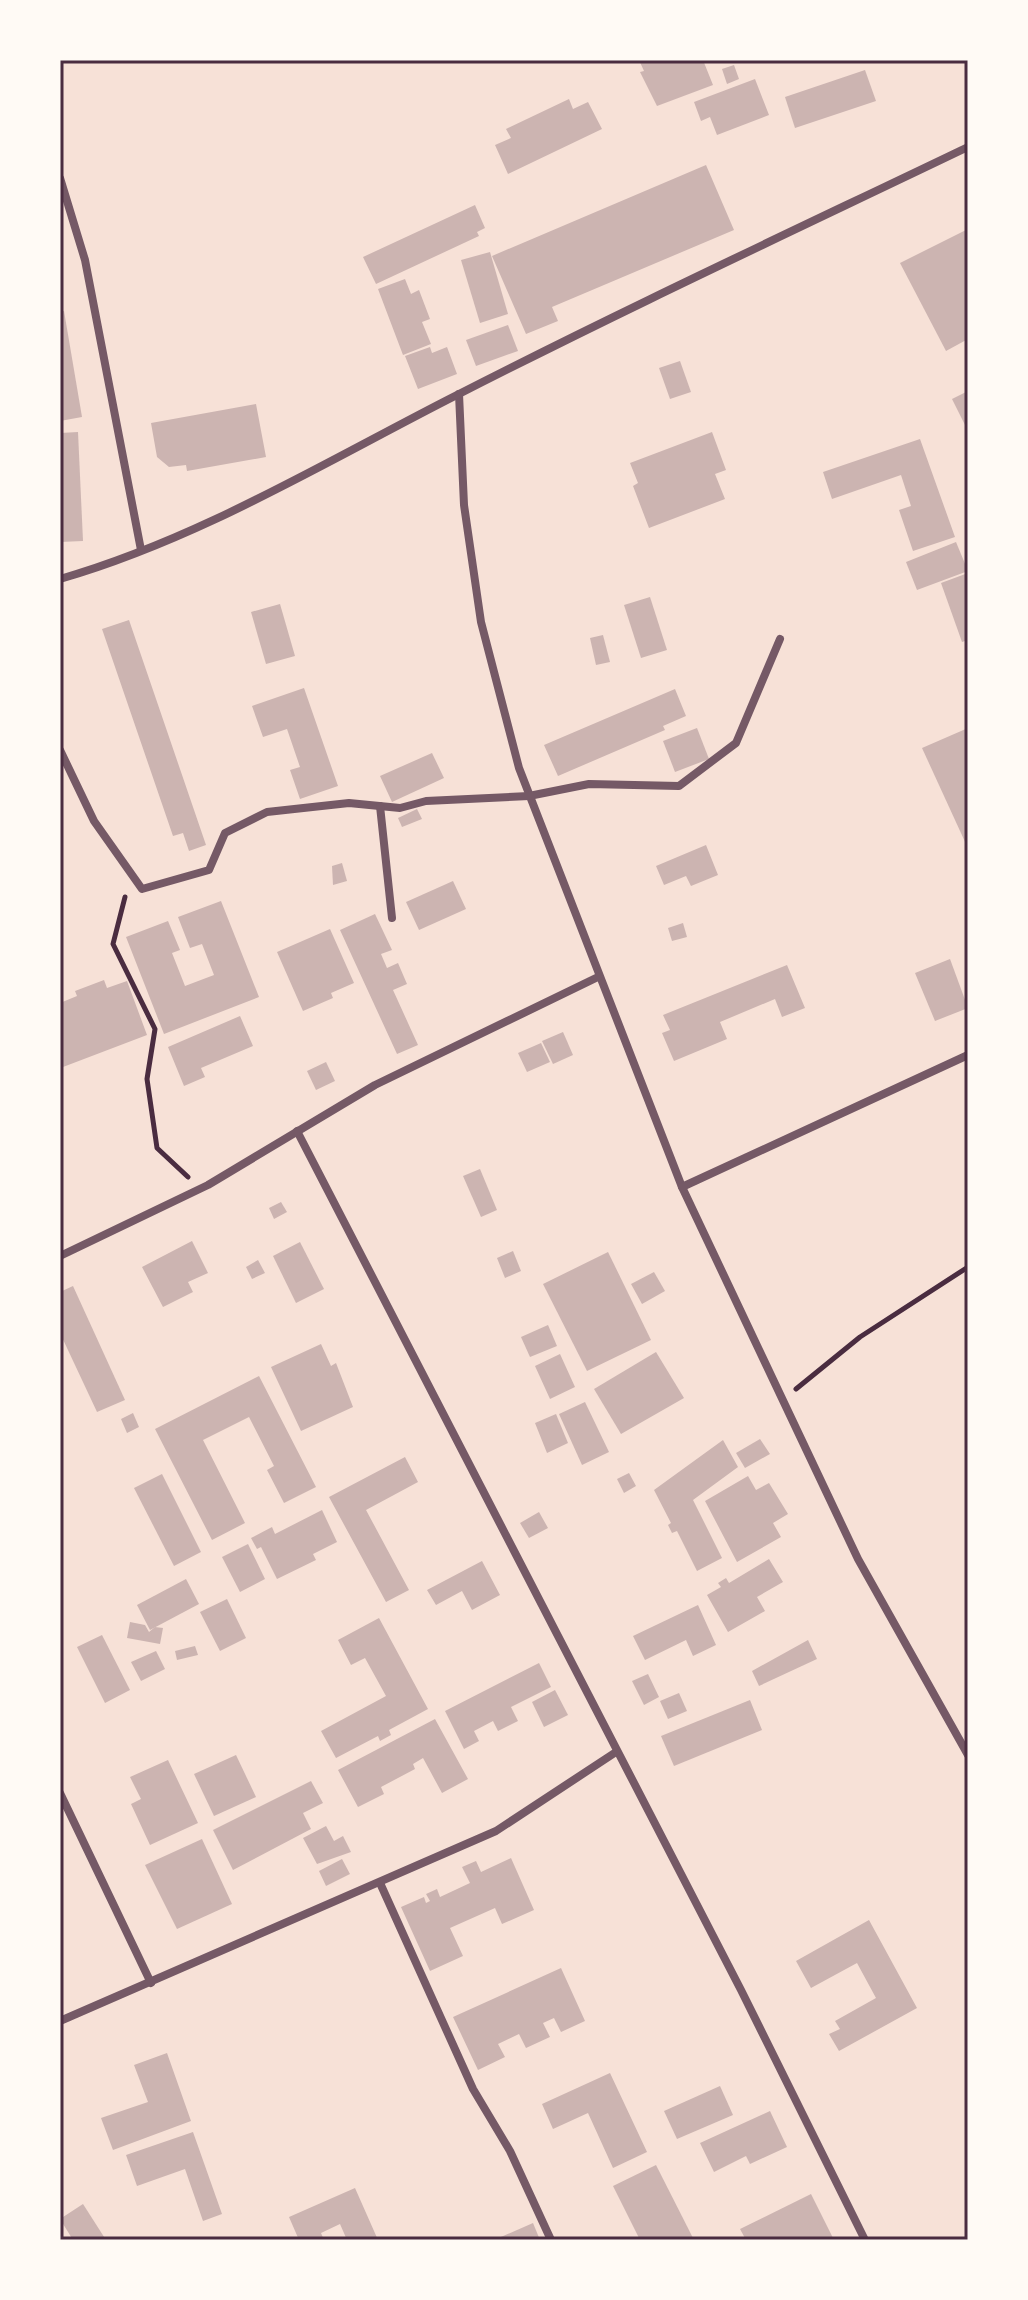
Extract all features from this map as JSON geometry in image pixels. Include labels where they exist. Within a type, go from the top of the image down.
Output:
[{"type":"street","points":[[60,579],[141,550],[227,513],[459,394],[968,147]]},
{"type":"street","points":[[60,178],[85,260],[141,550]]},
{"type":"street","points":[[459,394],[464,505],[481,622],[529,796],[682,1187],[858,1559],[968,1755]]},
{"type":"street","points":[[60,750],[94,821],[142,889],[209,870],[225,833],[267,812],[349,803],[400,808],[426,801],[529,796],[589,784],[679,786],[736,743],[780,639]]},
{"type":"street","points":[[380,806],[392,918]]},
{"type":"street","points":[[60,1256],[200,1189],[389,1078],[598,977]]},
{"type":"street","points":[[682,1187],[968,1055]]},
{"type":"street","points":[[297,1131],[741,1990],[865,2240]]},
{"type":"street","points":[[60,2021],[496,1831],[616,1752]]},
{"type":"street","points":[[60,1793],[151,1983]]},
{"type":"street","points":[[380,1883],[473,2089],[510,2151],[551,2240]]},
{"type":"path","points":[[130,873],[113,944],[155,1029],[147,1079],[157,1148],[200,1189]]},
{"type":"path","points":[[783,1400],[860,1337],[968,1267]]},
{"type":"building","points":[[639,60],[703,60],[713,85],[657,106],[640,72],[644,71]]},
{"type":"building","points":[[734,65],[739,79],[727,84],[722,69]]},
{"type":"building","points":[[865,70],[876,101],[795,128],[785,97]]},
{"type":"building","points":[[755,79],[769,115],[717,135],[710,117],[701,121],[694,102]]},
{"type":"building","points":[[569,99],[573,109],[588,102],[602,129],[508,174],[495,145],[511,138],[506,129]]},
{"type":"building","points":[[706,165],[734,230],[552,307],[558,321],[526,334],[492,256]]},
{"type":"building","points":[[475,205],[485,228],[477,232],[479,236],[376,284],[363,257]]},
{"type":"building","points":[[968,229],[968,339],[946,351],[900,263]]},
{"type":"building","points":[[490,252],[508,314],[480,323],[461,260]]},
{"type":"building","points":[[405,279],[411,294],[419,290],[430,319],[422,322],[431,344],[403,355],[378,289]]},
{"type":"building","points":[[64,311],[82,417],[60,421],[60,312]]},
{"type":"building","points":[[508,325],[518,351],[476,366],[466,340]]},
{"type":"building","points":[[430,347],[432,353],[447,347],[457,374],[418,389],[405,356]]},
{"type":"building","points":[[680,361],[691,392],[670,399],[659,368]]},
{"type":"building","points":[[968,391],[968,431],[952,399]]},
{"type":"building","points":[[256,404],[266,457],[187,471],[186,465],[169,467],[157,457],[151,423]]},
{"type":"building","points":[[78,432],[83,541],[60,542],[60,433]]},
{"type":"building","points":[[712,432],[726,470],[715,474],[725,499],[649,528],[633,486],[638,483],[630,463]]},
{"type":"building","points":[[920,439],[955,537],[913,551],[899,510],[911,506],[901,475],[832,499],[823,472]]},
{"type":"building","points":[[956,542],[968,571],[917,590],[906,562]]},
{"type":"building","points":[[968,573],[968,640],[962,642],[941,583]]},
{"type":"building","points":[[650,597],[667,650],[641,658],[624,605]]},
{"type":"building","points":[[280,604],[295,656],[266,664],[251,612]]},
{"type":"building","points":[[129,620],[206,845],[189,851],[183,833],[173,836],[102,629]]},
{"type":"building","points":[[603,635],[610,662],[596,665],[590,638]]},
{"type":"building","points":[[304,688],[338,786],[300,799],[290,770],[300,767],[287,729],[263,737],[252,706]]},
{"type":"building","points":[[675,689],[686,716],[663,726],[665,730],[558,776],[544,745]]},
{"type":"building","points":[[697,728],[709,759],[675,772],[663,741]]},
{"type":"building","points":[[968,728],[968,843],[966,844],[922,748]]},
{"type":"building","points":[[432,753],[444,778],[392,802],[380,776]]},
{"type":"building","points":[[417,809],[422,819],[402,827],[398,818]]},
{"type":"building","points":[[706,845],[718,875],[691,886],[686,876],[664,885],[656,866]]},
{"type":"building","points":[[342,863],[347,881],[333,885],[332,866]]},
{"type":"building","points":[[453,881],[466,909],[419,930],[406,902]]},
{"type":"building","points":[[221,901],[259,997],[164,1034],[126,937],[168,921],[180,950],[172,953],[185,986],[214,975],[202,944],[190,948],[178,917]]},
{"type":"building","points":[[375,914],[392,950],[381,954],[387,968],[398,963],[407,984],[393,990],[418,1045],[397,1054],[340,930]]},
{"type":"building","points":[[683,923],[687,937],[672,941],[668,928]]},
{"type":"building","points":[[330,929],[354,983],[331,993],[333,998],[303,1011],[277,952]]},
{"type":"building","points":[[950,959],[968,1008],[935,1021],[915,973]]},
{"type":"building","points":[[787,965],[805,1008],[782,1017],[775,999],[720,1022],[727,1039],[674,1061],[662,1033],[670,1030],[663,1015]]},
{"type":"building","points":[[104,980],[107,988],[127,981],[147,1035],[63,1067],[60,1003],[77,996],[75,991]]},
{"type":"building","points":[[240,1016],[253,1046],[201,1068],[205,1077],[184,1086],[168,1047]]},
{"type":"building","points":[[563,1032],[573,1055],[553,1064],[542,1041]]},
{"type":"building","points":[[541,1043],[550,1062],[527,1072],[518,1053]]},
{"type":"building","points":[[326,1062],[335,1081],[316,1090],[307,1071]]},
{"type":"building","points":[[480,1169],[497,1210],[481,1217],[463,1176]]},
{"type":"building","points":[[281,1202],[287,1212],[274,1219],[269,1208]]},
{"type":"building","points":[[192,1241],[208,1273],[188,1282],[193,1292],[163,1307],[142,1267]]},
{"type":"building","points":[[300,1242],[324,1289],[296,1303],[273,1256]]},
{"type":"building","points":[[513,1251],[521,1271],[505,1278],[497,1258]]},
{"type":"building","points":[[608,1252],[651,1340],[587,1371],[543,1284]]},
{"type":"building","points":[[258,1260],[265,1273],[252,1279],[246,1267]]},
{"type":"building","points":[[654,1272],[665,1291],[642,1304],[631,1284]]},
{"type":"building","points":[[73,1286],[125,1400],[97,1412],[60,1333],[60,1292]]},
{"type":"building","points":[[548,1325],[557,1346],[530,1357],[521,1337]]},
{"type":"building","points":[[321,1344],[331,1366],[336,1363],[353,1407],[301,1431],[271,1367]]},
{"type":"building","points":[[656,1352],[684,1398],[621,1434],[594,1389]]},
{"type":"building","points":[[560,1354],[575,1387],[550,1399],[535,1366]]},
{"type":"building","points":[[259,1376],[316,1487],[284,1503],[267,1470],[274,1466],[249,1417],[203,1440],[245,1523],[212,1540],[155,1429]]},
{"type":"building","points":[[585,1402],[609,1452],[582,1465],[559,1414]]},
{"type":"building","points":[[133,1413],[139,1427],[127,1433],[121,1419]]},
{"type":"building","points":[[556,1414],[568,1443],[547,1453],[535,1423]]},
{"type":"building","points":[[760,1439],[770,1454],[745,1468],[736,1453]]},
{"type":"building","points":[[723,1440],[738,1467],[693,1500],[722,1558],[697,1571],[677,1531],[672,1533],[668,1525],[671,1523],[654,1490]]},
{"type":"building","points":[[405,1457],[418,1482],[366,1510],[409,1590],[386,1602],[329,1497]]},
{"type":"building","points":[[629,1473],[636,1486],[624,1493],[617,1479]]},
{"type":"building","points":[[162,1474],[201,1552],[174,1566],[134,1488]]},
{"type":"building","points":[[748,1476],[756,1490],[769,1483],[788,1514],[773,1523],[781,1537],[737,1562],[705,1501]]},
{"type":"building","points":[[322,1510],[337,1542],[313,1554],[316,1560],[277,1579],[261,1547],[257,1549],[251,1538],[272,1527],[275,1534]]},
{"type":"building","points":[[539,1512],[548,1528],[529,1538],[520,1523]]},
{"type":"building","points":[[248,1544],[265,1579],[240,1592],[222,1557]]},
{"type":"building","points":[[769,1559],[783,1582],[757,1597],[765,1611],[728,1632],[707,1595],[721,1587],[718,1583],[726,1578],[729,1583]]},
{"type":"building","points":[[482,1561],[500,1595],[472,1610],[462,1591],[436,1605],[427,1590]]},
{"type":"building","points":[[186,1579],[199,1604],[150,1630],[137,1605]]},
{"type":"building","points":[[227,1599],[246,1638],[220,1651],[200,1612]]},
{"type":"building","points":[[698,1605],[716,1645],[693,1656],[686,1640],[645,1660],[633,1636]]},
{"type":"building","points":[[379,1618],[428,1709],[389,1730],[391,1735],[380,1741],[378,1736],[336,1758],[321,1731],[386,1696],[365,1658],[351,1665],[338,1640]]},
{"type":"building","points":[[130,1622],[145,1625],[149,1632],[155,1627],[163,1628],[160,1644],[127,1638]]},
{"type":"building","points":[[102,1635],[130,1690],[105,1703],[77,1647]]},
{"type":"building","points":[[808,1640],[817,1659],[759,1686],[752,1671]]},
{"type":"building","points":[[195,1646],[198,1655],[177,1660],[175,1651]]},
{"type":"building","points":[[156,1651],[165,1669],[141,1681],[131,1662]]},
{"type":"building","points":[[539,1663],[551,1687],[511,1707],[518,1721],[498,1731],[493,1721],[474,1731],[479,1741],[464,1749],[445,1711]]},
{"type":"building","points":[[648,1674],[659,1697],[644,1705],[632,1681]]},
{"type":"building","points":[[555,1690],[568,1715],[544,1727],[532,1702]]},
{"type":"building","points":[[679,1693],[687,1711],[668,1719],[660,1701]]},
{"type":"building","points":[[750,1700],[762,1730],[674,1766],[661,1736]]},
{"type":"building","points":[[435,1719],[468,1779],[442,1793],[423,1758],[413,1764],[415,1769],[381,1787],[384,1794],[358,1807],[338,1770]]},
{"type":"building","points":[[236,1755],[256,1797],[214,1816],[194,1774]]},
{"type":"building","points":[[168,1760],[198,1823],[150,1845],[131,1804],[141,1799],[130,1777]]},
{"type":"building","points":[[311,1781],[323,1803],[303,1813],[311,1829],[233,1870],[213,1830]]},
{"type":"building","points":[[326,1826],[334,1841],[343,1836],[351,1852],[317,1864],[303,1838]]},
{"type":"building","points":[[202,1839],[232,1904],[177,1929],[145,1865]]},
{"type":"building","points":[[511,1858],[534,1910],[502,1924],[495,1908],[450,1928],[463,1956],[430,1971],[401,1907],[424,1897],[426,1903],[430,1901],[426,1894],[437,1889],[440,1897],[470,1883],[462,1867],[476,1861],[481,1872]]},
{"type":"building","points":[[342,1859],[350,1874],[326,1886],[319,1871]]},
{"type":"building","points":[[869,1920],[917,2008],[839,2051],[829,2034],[840,2029],[835,2021],[876,1998],[857,1963],[811,1988],[796,1961]]},
{"type":"building","points":[[561,1968],[585,2021],[561,2032],[554,2018],[543,2023],[550,2037],[526,2048],[519,2034],[498,2044],[505,2057],[478,2070],[453,2017]]},
{"type":"building","points":[[167,2053],[191,2121],[113,2150],[101,2118],[148,2102],[134,2065]]},
{"type":"building","points":[[610,2073],[647,2152],[613,2168],[588,2113],[553,2129],[542,2104]]},
{"type":"building","points":[[720,2086],[733,2115],[677,2139],[664,2111]]},
{"type":"building","points":[[770,2111],[787,2147],[750,2164],[746,2156],[714,2172],[700,2143]]},
{"type":"building","points":[[193,2132],[222,2214],[203,2221],[185,2169],[137,2186],[126,2155]]},
{"type":"building","points":[[656,2165],[694,2240],[640,2240],[613,2186]]},
{"type":"building","points":[[355,2188],[378,2240],[347,2240],[340,2224],[321,2233],[324,2240],[299,2240],[289,2217]]},
{"type":"building","points":[[811,2194],[834,2240],[746,2240],[740,2229]]},
{"type":"building","points":[[83,2204],[106,2240],[73,2240],[60,2219]]},
{"type":"building","points":[[533,2223],[540,2240],[494,2240]]}]
